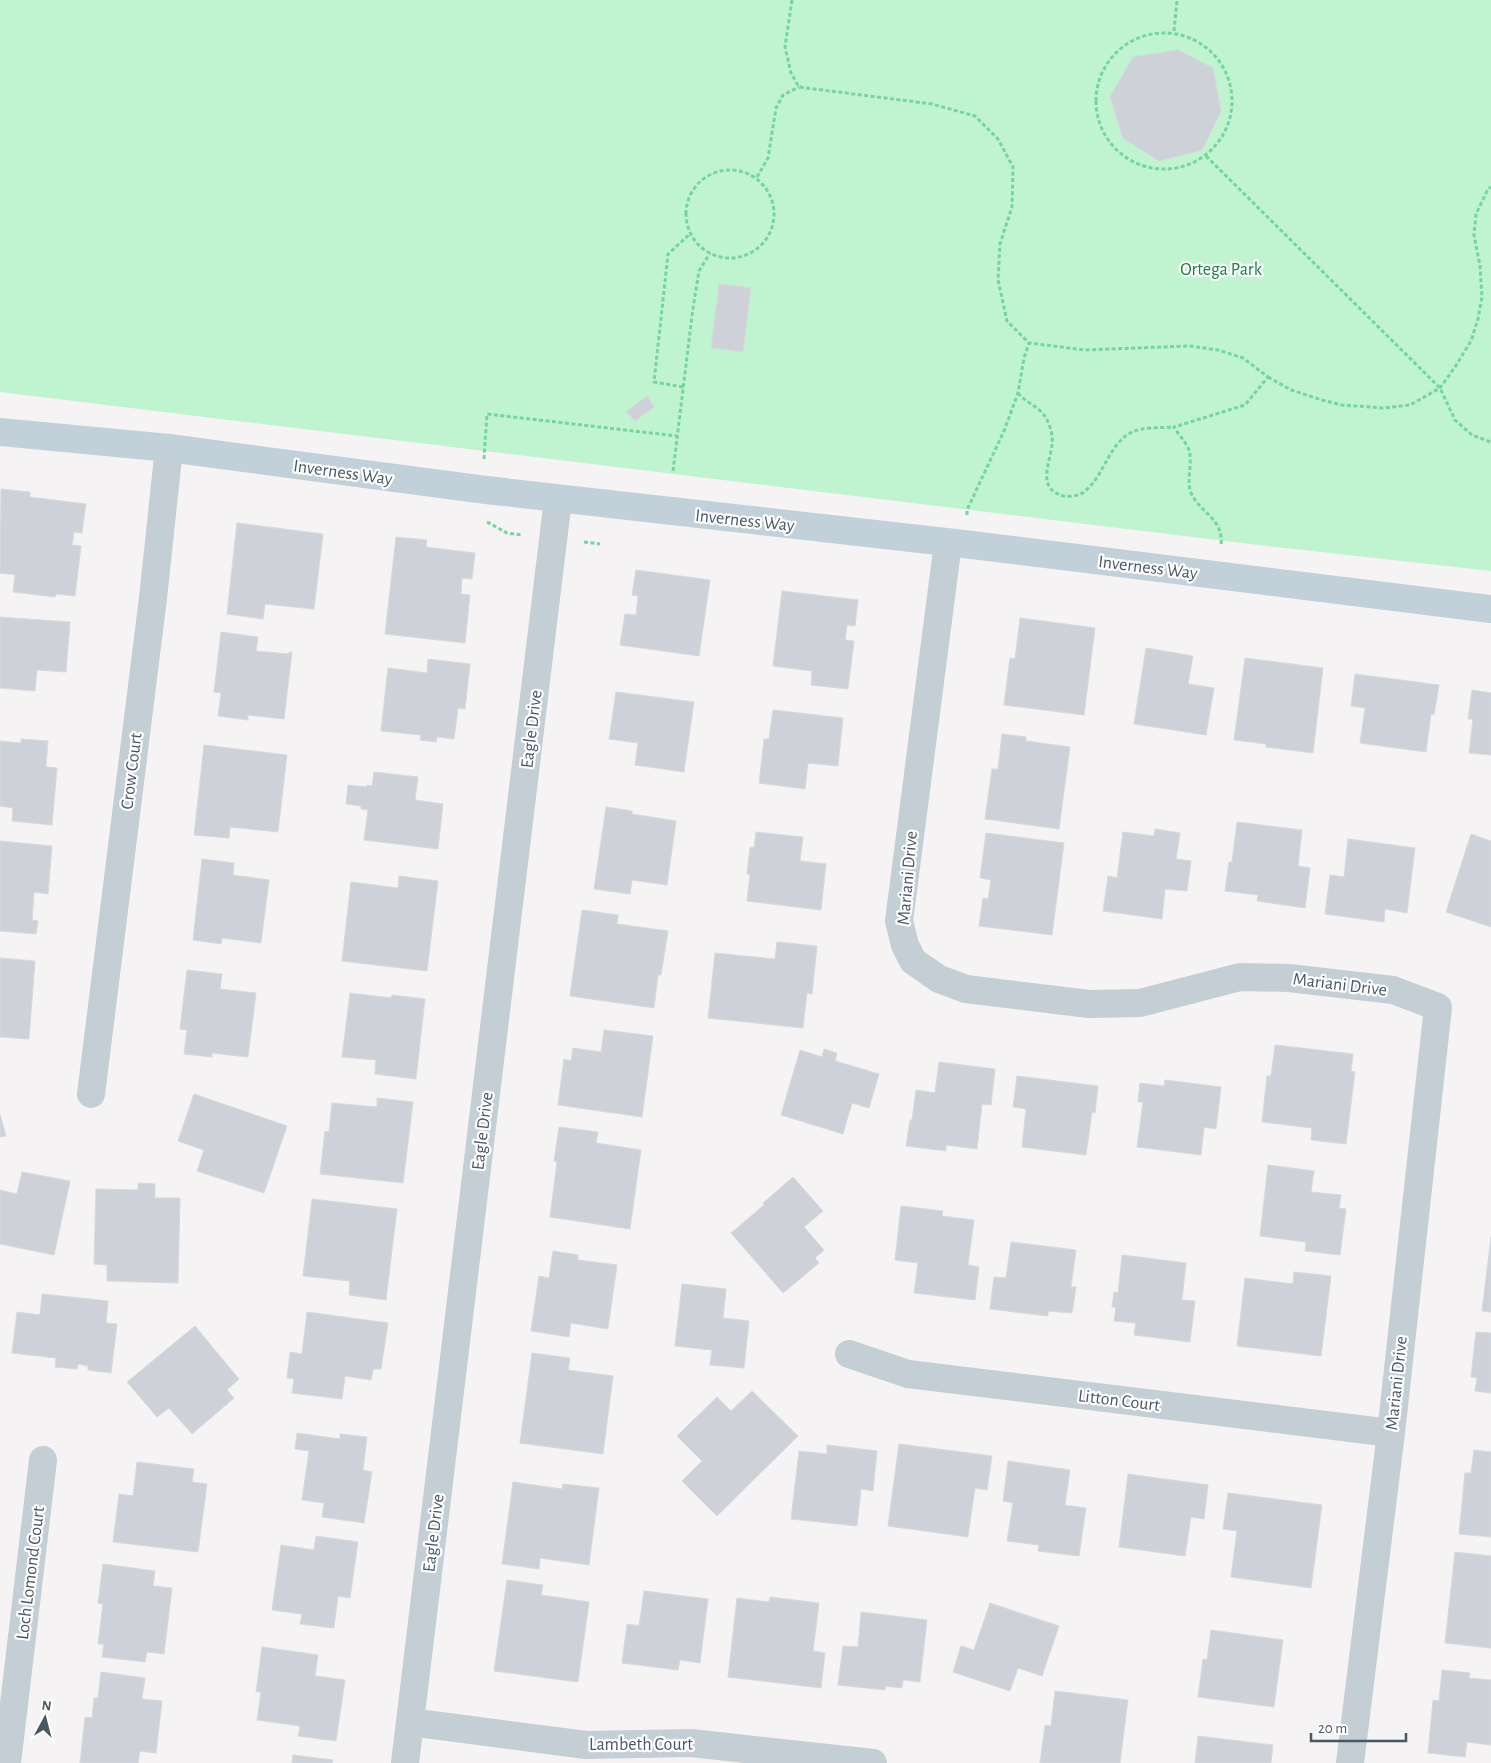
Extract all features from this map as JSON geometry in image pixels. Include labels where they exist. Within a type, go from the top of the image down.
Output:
[{"type":"street","name":"Inverness Way","points":[[0,432],[170,448],[558,499],[1491,608]]},
{"type":"street","name":"Crow Court","points":[[91,1094],[152,608],[170,448]]},
{"type":"street","name":"Eagle Drive","points":[[405,1763],[558,499]]},
{"type":"street","name":"Mariani Drive","points":[[956,544],[899,921],[905,945],[913,961],[939,980],[966,989],[1089,1004],[1140,1003],[1240,978],[1289,978],[1393,990],[1438,1007],[1391,1433],[1350,1763]]},
{"type":"street","name":"Litton Court","points":[[849,1354],[908,1374],[1391,1433]]},
{"type":"street","name":"Loch Lomond Court","points":[[7,1763],[8,1686],[44,1460]]},
{"type":"street","name":"Lambeth Court","points":[[410,1722],[586,1745],[692,1743],[873,1763]]},
{"type":"path","points":[[792,0],[785,47],[791,73],[798,87]]},
{"type":"path","points":[[1174,32],[1177,0]]},
{"type":"path","points":[[1174,32],[1206,45],[1226,70],[1234,100],[1226,131],[1206,156],[1175,169],[1140,166],[1112,147],[1096,117],[1096,83],[1113,53],[1142,35],[1174,32]]},
{"type":"path","points":[[757,177],[768,158],[776,108],[783,94],[798,87],[932,104],[975,116],[998,139],[1013,167],[1012,206],[1000,244],[998,280],[1007,321],[1029,343],[1085,350],[1190,346],[1218,350],[1243,358],[1268,377],[1291,390],[1342,405],[1383,408],[1410,405],[1440,388],[1456,367],[1471,341],[1482,297],[1480,266],[1474,236],[1476,214],[1488,189],[1491,187]]},
{"type":"path","points":[[1206,156],[1440,388],[1455,420],[1472,435],[1491,442]]},
{"type":"path","points":[[726,170],[740,171],[757,177],[765,186],[772,199],[774,214],[772,229],[764,242],[753,252],[739,257],[724,258],[710,253],[699,245],[691,233],[686,219],[687,206],[692,192],[700,181],[712,174],[726,170]]},
{"type":"path","points":[[683,387],[654,382],[668,254],[691,233]]},
{"type":"path","points":[[673,471],[699,271],[710,253]]},
{"type":"path","points":[[956,544],[967,510],[1004,431],[1018,393],[1024,358],[1029,343]]},
{"type":"path","points":[[1018,393],[1048,420],[1052,433],[1052,443],[1046,473],[1047,479],[1053,491],[1059,495],[1069,497],[1083,493],[1096,482],[1111,453],[1132,432],[1174,427],[1245,405],[1268,377]]},
{"type":"path","points":[[1174,427],[1189,450],[1190,490],[1198,506],[1218,524],[1222,535],[1217,576]]},
{"type":"green space","name":"Ortega Park","points":[[0,0],[1491,0],[1491,571],[1250,544],[0,392]]},
{"type":"building","points":[[1178,50],[1213,68],[1221,111],[1202,150],[1159,161],[1123,138],[1110,97],[1133,57]]},
{"type":"building","points":[[719,284],[751,288],[743,352],[711,348]]},
{"type":"building","points":[[647,396],[654,407],[635,421],[626,412]]},
{"type":"building","points":[[1,489],[30,492],[30,497],[86,504],[82,533],[74,532],[72,545],[81,546],[75,596],[56,594],[55,597],[13,592],[15,575],[0,573]]},
{"type":"building","points":[[237,523],[323,534],[314,609],[265,604],[263,619],[227,614]]},
{"type":"building","points":[[396,537],[427,540],[426,547],[475,553],[472,579],[462,578],[461,594],[470,595],[465,643],[385,634]]},
{"type":"building","points":[[636,570],[710,580],[699,656],[620,645],[625,614],[636,615],[638,596],[632,595]]},
{"type":"building","points":[[782,591],[858,600],[855,626],[847,625],[845,640],[854,641],[848,689],[811,685],[812,671],[773,666]]},
{"type":"building","points":[[0,617],[70,622],[66,672],[37,670],[35,691],[0,688]]},
{"type":"building","points":[[1020,618],[1095,628],[1084,715],[1004,705],[1010,658],[1015,659]]},
{"type":"building","points":[[221,632],[258,637],[256,651],[289,654],[289,652],[292,652],[284,719],[248,715],[248,720],[218,716],[221,693],[214,692]]},
{"type":"building","points":[[1146,648],[1193,656],[1188,684],[1214,688],[1206,735],[1134,724]]},
{"type":"building","points":[[1245,658],[1323,668],[1313,753],[1266,747],[1266,744],[1234,740]]},
{"type":"building","points":[[428,659],[470,664],[465,709],[458,708],[454,739],[437,737],[436,742],[420,740],[421,735],[381,731],[388,668],[427,673]]},
{"type":"building","points":[[1355,674],[1439,685],[1434,715],[1431,714],[1426,752],[1360,743],[1365,708],[1351,706]]},
{"type":"building","points":[[1472,690],[1491,693],[1491,755],[1469,753],[1473,719],[1468,719]]},
{"type":"building","points":[[616,692],[694,702],[684,772],[635,765],[638,743],[609,739]]},
{"type":"building","points":[[773,710],[843,718],[838,766],[808,763],[805,789],[759,783],[764,739],[769,739]]},
{"type":"building","points":[[1002,734],[1026,737],[1026,741],[1070,747],[1059,829],[985,819],[992,769],[998,769]]},
{"type":"building","points":[[21,739],[48,741],[46,767],[57,768],[52,825],[12,821],[13,808],[0,806],[0,741],[21,743]]},
{"type":"building","points":[[204,745],[287,755],[278,832],[230,827],[229,838],[194,835]]},
{"type":"building","points":[[374,772],[418,777],[415,800],[443,804],[438,849],[364,840],[368,810],[361,809],[361,806],[346,804],[348,785],[372,786]]},
{"type":"building","points":[[606,807],[632,811],[632,814],[676,821],[667,885],[632,880],[630,894],[594,889]]},
{"type":"building","points":[[1237,822],[1302,830],[1298,866],[1310,868],[1305,908],[1257,901],[1258,895],[1225,891],[1229,862],[1232,862]]},
{"type":"building","points":[[1155,829],[1180,833],[1176,859],[1191,861],[1187,891],[1165,889],[1162,919],[1103,911],[1108,876],[1117,878],[1123,832],[1154,836]]},
{"type":"building","points":[[756,832],[803,837],[800,861],[826,864],[821,910],[747,901],[750,847],[754,848]]},
{"type":"building","points":[[986,833],[1064,843],[1052,935],[979,926],[983,898],[988,899],[991,880],[980,878]]},
{"type":"building","points":[[1471,834],[1491,841],[1491,927],[1446,912]]},
{"type":"building","points":[[1348,839],[1415,848],[1407,913],[1385,909],[1384,922],[1325,914],[1330,875],[1344,877]]},
{"type":"building","points":[[0,841],[52,846],[48,894],[34,892],[32,920],[38,921],[36,934],[0,931]]},
{"type":"building","points":[[202,859],[234,863],[233,875],[269,880],[261,943],[222,938],[221,944],[193,940]]},
{"type":"building","points":[[399,876],[438,881],[427,971],[342,961],[351,882],[398,888]]},
{"type":"building","points":[[582,910],[618,915],[617,924],[668,931],[661,975],[658,975],[654,1008],[570,996]]},
{"type":"building","points":[[777,942],[817,946],[812,994],[807,993],[803,1028],[708,1018],[715,953],[775,959]]},
{"type":"building","points":[[0,958],[35,961],[29,1039],[0,1037]]},
{"type":"building","points":[[187,970],[222,974],[220,989],[256,993],[248,1057],[212,1053],[212,1057],[184,1054],[187,1030],[180,1029]]},
{"type":"building","points":[[350,993],[391,998],[392,995],[425,999],[416,1079],[375,1074],[376,1060],[342,1057]]},
{"type":"building","points":[[604,1030],[653,1036],[642,1117],[558,1105],[564,1059],[571,1061],[573,1048],[601,1052]]},
{"type":"building","points":[[1275,1045],[1353,1054],[1351,1071],[1355,1072],[1346,1144],[1311,1140],[1312,1128],[1262,1122],[1267,1076],[1271,1076]]},
{"type":"building","points":[[824,1049],[837,1053],[835,1061],[879,1074],[869,1108],[852,1103],[843,1134],[781,1115],[800,1050],[822,1057]]},
{"type":"building","points":[[939,1062],[995,1069],[991,1105],[982,1104],[977,1149],[946,1145],[946,1151],[906,1146],[916,1090],[935,1093]]},
{"type":"building","points":[[1017,1076],[1098,1086],[1095,1113],[1092,1112],[1086,1155],[1022,1147],[1026,1109],[1013,1107]]},
{"type":"building","points":[[1165,1080],[1221,1087],[1216,1129],[1204,1127],[1201,1155],[1137,1147],[1143,1102],[1138,1102],[1140,1083],[1164,1086]]},
{"type":"building","points":[[194,1094],[287,1126],[264,1193],[197,1171],[204,1150],[178,1141]]},
{"type":"building","points":[[377,1098],[413,1102],[403,1183],[320,1174],[325,1131],[329,1132],[332,1103],[377,1107]]},
{"type":"building","points":[[0,1114],[6,1136],[0,1137]]},
{"type":"building","points":[[559,1127],[598,1132],[596,1143],[641,1150],[630,1229],[550,1217],[557,1162],[554,1161]]},
{"type":"building","points":[[1268,1165],[1314,1171],[1311,1192],[1341,1195],[1339,1208],[1346,1209],[1340,1255],[1305,1251],[1306,1242],[1260,1236]]},
{"type":"building","points":[[22,1172],[70,1181],[54,1255],[0,1244],[0,1190],[17,1194]]},
{"type":"building","points":[[793,1177],[823,1211],[804,1227],[824,1250],[815,1258],[819,1263],[783,1293],[731,1233]]},
{"type":"building","points":[[138,1183],[155,1184],[155,1198],[180,1198],[178,1283],[107,1281],[107,1265],[94,1264],[96,1189],[138,1190]]},
{"type":"building","points":[[312,1199],[397,1209],[386,1300],[349,1295],[350,1281],[303,1276]]},
{"type":"building","points":[[901,1206],[943,1211],[942,1216],[974,1220],[968,1265],[979,1267],[975,1300],[914,1293],[918,1263],[895,1260]]},
{"type":"building","points":[[1491,1237],[1491,1312],[1482,1311]]},
{"type":"building","points":[[1011,1242],[1076,1250],[1071,1287],[1076,1287],[1072,1313],[1048,1311],[1048,1316],[990,1309],[994,1277],[1006,1278]]},
{"type":"building","points":[[553,1251],[578,1255],[578,1260],[617,1265],[608,1329],[571,1323],[569,1337],[531,1331],[539,1276],[549,1278]]},
{"type":"building","points":[[1122,1255],[1186,1263],[1182,1300],[1195,1301],[1190,1342],[1134,1335],[1136,1323],[1114,1321],[1116,1307],[1112,1307],[1114,1292],[1118,1293]]},
{"type":"building","points":[[1294,1272],[1331,1276],[1321,1356],[1237,1346],[1245,1278],[1293,1284]]},
{"type":"building","points":[[682,1284],[726,1289],[723,1318],[749,1321],[744,1368],[710,1365],[712,1350],[675,1346]]},
{"type":"building","points":[[42,1294],[108,1301],[106,1323],[117,1324],[111,1373],[88,1370],[88,1366],[78,1364],[77,1369],[55,1367],[56,1358],[12,1353],[17,1312],[40,1315]]},
{"type":"building","points":[[307,1312],[388,1323],[381,1369],[373,1369],[371,1380],[345,1376],[342,1399],[292,1393],[294,1379],[287,1378],[290,1352],[302,1354]]},
{"type":"building","points":[[195,1326],[239,1379],[227,1390],[234,1398],[192,1434],[169,1408],[157,1417],[127,1382]]},
{"type":"building","points":[[1476,1332],[1491,1333],[1491,1393],[1475,1391],[1477,1378],[1471,1377]]},
{"type":"building","points":[[532,1353],[570,1358],[568,1370],[613,1376],[603,1454],[520,1443]]},
{"type":"building","points":[[752,1391],[798,1436],[717,1516],[682,1481],[702,1461],[677,1436],[717,1397],[731,1411]]},
{"type":"building","points":[[297,1433],[340,1439],[340,1434],[367,1437],[363,1470],[372,1472],[364,1523],[322,1517],[324,1503],[302,1500],[309,1451],[295,1449]]},
{"type":"building","points":[[899,1444],[992,1456],[987,1490],[975,1488],[968,1537],[888,1526]]},
{"type":"building","points":[[827,1445],[877,1451],[873,1491],[861,1489],[857,1526],[791,1519],[799,1451],[827,1454]]},
{"type":"building","points":[[1474,1450],[1491,1452],[1491,1537],[1459,1534],[1465,1473],[1471,1473]]},
{"type":"building","points":[[1008,1461],[1070,1470],[1065,1505],[1086,1508],[1079,1556],[1038,1551],[1039,1545],[1007,1541],[1013,1503],[1003,1501]]},
{"type":"building","points":[[137,1462],[194,1469],[192,1482],[207,1484],[198,1552],[113,1542],[119,1494],[133,1496]]},
{"type":"building","points":[[1128,1474],[1208,1485],[1204,1519],[1191,1517],[1185,1556],[1119,1547]]},
{"type":"building","points":[[513,1482],[562,1489],[563,1484],[599,1488],[589,1565],[540,1558],[539,1569],[502,1564]]},
{"type":"building","points":[[1228,1493],[1322,1505],[1311,1588],[1231,1577],[1237,1531],[1223,1529]]},
{"type":"building","points":[[316,1536],[358,1542],[350,1598],[338,1596],[334,1628],[300,1624],[302,1614],[272,1610],[281,1545],[314,1550]]},
{"type":"building","points":[[1455,1552],[1491,1556],[1491,1648],[1445,1643]]},
{"type":"building","points":[[103,1564],[155,1571],[153,1586],[172,1588],[164,1654],[147,1652],[145,1662],[102,1657],[104,1644],[98,1644],[103,1604],[98,1603]]},
{"type":"building","points":[[507,1580],[543,1585],[541,1595],[589,1602],[578,1682],[494,1671]]},
{"type":"building","points":[[644,1591],[708,1599],[700,1663],[680,1660],[678,1670],[622,1663],[627,1624],[639,1626]]},
{"type":"building","points":[[770,1597],[819,1603],[813,1651],[825,1653],[821,1688],[728,1677],[737,1598],[769,1602]]},
{"type":"building","points":[[990,1603],[1059,1626],[1042,1676],[1018,1668],[1010,1691],[953,1672],[961,1646],[974,1650]]},
{"type":"building","points":[[861,1612],[927,1620],[920,1682],[903,1680],[902,1688],[886,1686],[885,1690],[838,1685],[843,1646],[858,1647]]},
{"type":"building","points":[[1211,1630],[1283,1640],[1274,1707],[1198,1697],[1203,1659],[1207,1660]]},
{"type":"building","points":[[262,1647],[318,1655],[315,1676],[345,1680],[336,1741],[298,1736],[300,1726],[257,1720],[261,1692],[256,1692]]},
{"type":"building","points":[[1442,1670],[1470,1673],[1469,1678],[1491,1680],[1491,1745],[1467,1742],[1465,1757],[1428,1753],[1433,1700],[1439,1701]]},
{"type":"building","points":[[101,1672],[145,1678],[142,1699],[162,1701],[156,1753],[140,1751],[138,1763],[80,1763],[85,1717],[92,1718],[94,1698],[98,1698]]},
{"type":"building","points":[[1055,1691],[1128,1700],[1120,1763],[1040,1763],[1045,1725],[1051,1726]]},
{"type":"building","points":[[1198,1736],[1273,1745],[1271,1763],[1195,1763]]},
{"type":"building","points":[[293,1755],[333,1760],[332,1763],[292,1763]]}]
